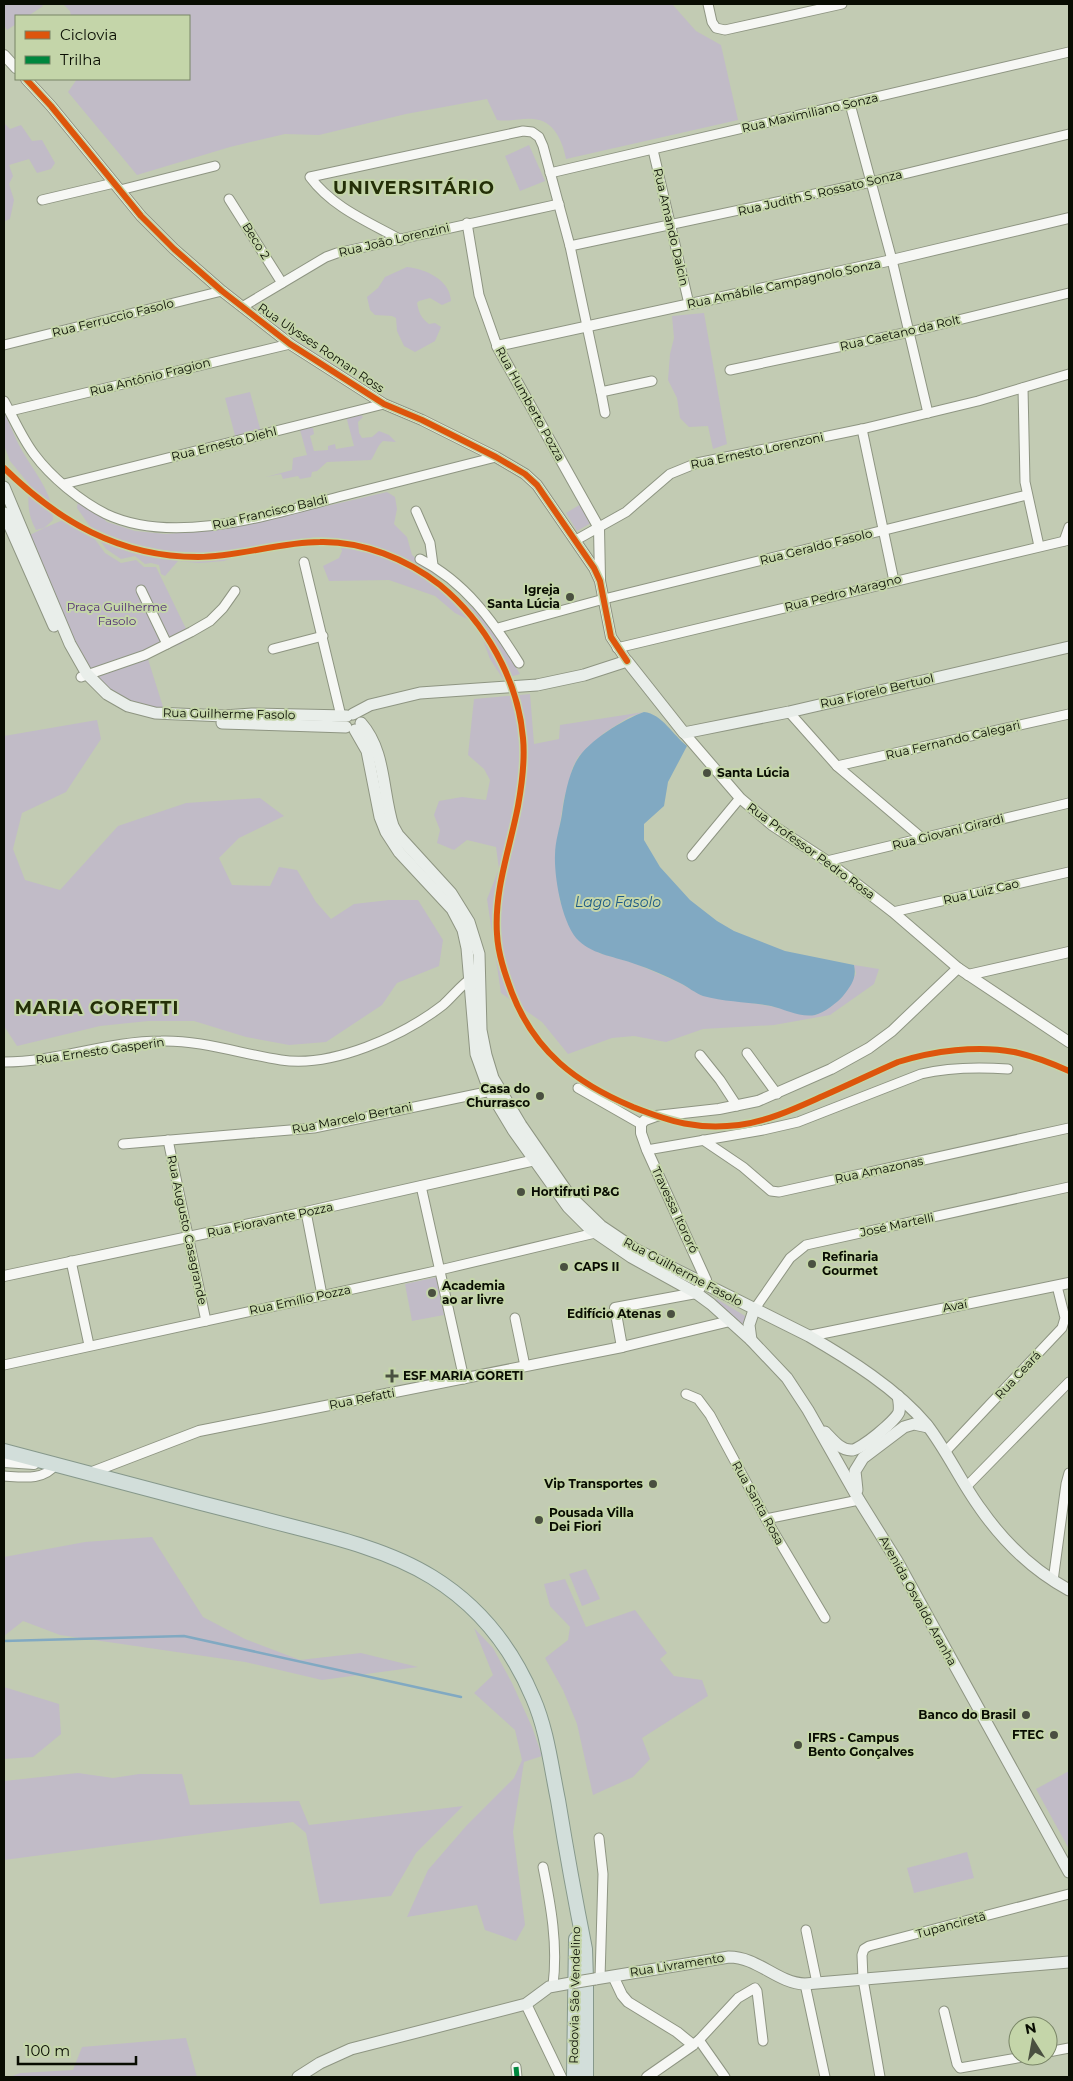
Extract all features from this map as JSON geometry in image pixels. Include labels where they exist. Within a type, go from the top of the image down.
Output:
[{"type":"highway","points":[[4,1451],[276,1523],[399,1558],[434,1578],[478,1613],[498,1635],[517,1664],[534,1700],[546,1737],[586,1962],[586,2077]]},
{"type":"highway","name":"Rodovia São Vendelino","points":[[574,2077],[575,1948],[578,1913]]},
{"type":"main road","name":"Rua Guilherme Fasolo","points":[[4,488],[87,685],[106,701],[129,713],[153,720],[352,721],[368,732],[376,745],[393,826],[398,835],[451,893],[462,908],[475,938],[479,954],[475,976],[481,1030],[493,1078],[494,1090],[568,1207],[595,1234],[696,1294],[751,1340]]},
{"type":"main road","name":"Rua Guilherme Fasolo","points":[[4,513],[63,647],[84,676]]},
{"type":"main road","name":"Rua Fiorelo Bertuol","points":[[684,734],[789,712],[1069,647]]},
{"type":"main road","points":[[352,721],[364,707],[427,692],[538,685],[584,675],[627,661]]},
{"type":"main road","name":"Rua Professor Pedro Rosa","points":[[627,661],[684,734]]},
{"type":"main road","name":"Rua Guilherme Fasolo","points":[[540,1160],[570,1196],[601,1226],[635,1249],[809,1336],[831,1349],[898,1396],[928,1427],[980,1509],[998,1531],[1022,1556],[1053,1581],[1069,1590]]},
{"type":"main road","points":[[751,1340],[749,1325],[754,1310]]},
{"type":"main road","name":"Avenida Osvaldo Aranha","points":[[751,1340],[787,1378],[816,1423],[858,1499],[897,1562],[1069,1872]]},
{"type":"main road","points":[[816,1423],[844,1449],[855,1450],[896,1417],[900,1408],[898,1396]]},
{"type":"main road","points":[[858,1499],[855,1471],[863,1458],[904,1427],[914,1424],[928,1427]]},
{"type":"main road","name":"Rua Livramento","points":[[298,2077],[327,2059],[351,2049],[526,2004],[553,1985],[721,1957],[738,1957],[754,1962],[791,1982],[805,1984],[1069,1962]]},
{"type":"street","points":[[708,4],[712,22],[720,30],[842,4]]},
{"type":"street","name":"Rua Maximiliano Sonza","points":[[550,173],[1069,52]]},
{"type":"street","points":[[4,55],[15,67]]},
{"type":"street","name":"Rua Ulysses Roman Ross","points":[[27,80],[51,106],[117,187],[164,239],[242,307],[290,344],[384,404],[422,420],[496,457],[519,470],[537,485],[576,540],[600,581]]},
{"type":"street","points":[[850,104],[892,260],[928,413]]},
{"type":"street","points":[[401,240],[338,205],[320,191],[310,177],[523,131],[532,132],[539,137],[570,246],[605,413]]},
{"type":"street","name":"Rua Judith S. Rossato Sonza","points":[[570,246],[871,182],[1069,134]]},
{"type":"street","name":"Rua Amando Dalcin","points":[[653,150],[689,304]]},
{"type":"street","points":[[42,200],[117,187],[215,166]]},
{"type":"street","name":"Beco 2","points":[[230,199],[282,283]]},
{"type":"street","name":"Rua João Lorenzini","points":[[242,307],[331,255],[467,223],[559,204]]},
{"type":"street","name":"Rua Amábile Campagnolo Sonza","points":[[497,346],[892,260],[1069,218]]},
{"type":"street","name":"Rua Humberto Pozza","points":[[467,223],[479,295],[497,346],[599,528],[600,581]]},
{"type":"street","name":"Rua Ferruccio Fasolo","points":[[4,344],[222,291]]},
{"type":"street","name":"Rua Caetano da Rolt","points":[[730,370],[909,332],[1069,293]]},
{"type":"street","name":"Rua Antônio Fragion","points":[[10,411],[290,344]]},
{"type":"street","name":"Rua Ernesto Lorenzoni","points":[[576,540],[626,512],[670,474],[683,467],[862,429],[1023,388],[1069,374]]},
{"type":"street","points":[[601,392],[652,381]]},
{"type":"street","points":[[1023,388],[1027,495],[1039,546]]},
{"type":"street","name":"Rua Francisco Baldi","points":[[4,401],[39,461],[64,484],[107,514],[154,526],[180,528],[210,526],[261,516],[496,457]]},
{"type":"street","name":"Rua Ernesto Diehl","points":[[64,484],[384,404]]},
{"type":"street","points":[[862,429],[894,581]]},
{"type":"street","name":"Rua Geraldo Fasolo","points":[[498,628],[604,599],[1027,495]]},
{"type":"street","points":[[416,511],[430,543],[433,565]]},
{"type":"street","points":[[1067,540],[1069,527]]},
{"type":"street","name":"Rua Pedro Maragno","points":[[617,648],[1067,540]]},
{"type":"street","points":[[420,559],[433,565],[475,600],[498,628],[519,663]]},
{"type":"street","points":[[304,562],[322,636],[352,721]]},
{"type":"street","name":"Rua Professor Pedro Rosa","points":[[600,581],[608,626],[617,648],[627,661]]},
{"type":"street","points":[[141,590],[167,644]]},
{"type":"street","points":[[84,676],[145,655],[210,621],[223,608],[235,591]]},
{"type":"street","points":[[273,649],[322,636]]},
{"type":"street","points":[[789,712],[837,766],[923,839]]},
{"type":"street","name":"Rua Fernando Calegari","points":[[837,766],[1069,714]]},
{"type":"street","name":"Rua Professor Pedro Rosa","points":[[684,734],[740,798],[772,826],[827,861],[893,912],[958,968],[1069,1042]]},
{"type":"street","points":[[692,856],[740,798]]},
{"type":"street","name":"Rua Giovani Girardi","points":[[827,861],[1069,803]]},
{"type":"street","name":"Rua Luiz Cao","points":[[893,912],[1069,872]]},
{"type":"street","points":[[968,975],[1069,952]]},
{"type":"street","points":[[578,1088],[642,1124],[645,1120],[656,1116],[737,1106],[777,1094],[832,1069],[869,1048],[899,1025],[958,968]]},
{"type":"street","name":"Rua Ernesto Gasperin","points":[[4,1062],[22,1062],[104,1048],[160,1041],[194,1042],[298,1062],[336,1057],[364,1048],[425,1017],[447,1001],[475,976]]},
{"type":"street","points":[[747,1053],[777,1094]]},
{"type":"street","points":[[700,1055],[720,1080],[737,1106]]},
{"type":"street","points":[[647,1150],[763,1130],[808,1119],[921,1074],[938,1070],[980,1067],[1008,1069]]},
{"type":"street","name":"Rua Marcelo Bertani","points":[[123,1144],[314,1128],[494,1090]]},
{"type":"street","name":"Travessa Itororó","points":[[642,1124],[641,1133],[647,1150],[706,1278],[704,1285]]},
{"type":"street","name":"Rua Amazonas","points":[[703,1140],[743,1167],[771,1190],[779,1192],[1069,1128]]},
{"type":"street","name":"Rua Augusto Casagrande","points":[[168,1140],[206,1320]]},
{"type":"street","name":"Rua Fioravante Pozza","points":[[4,1276],[540,1160]]},
{"type":"street","points":[[421,1186],[464,1379]]},
{"type":"street","name":"José Martelli","points":[[754,1310],[790,1258],[806,1245],[1069,1187]]},
{"type":"street","points":[[306,1212],[322,1296]]},
{"type":"street","name":"Rua Emílio Pozza","points":[[4,1365],[440,1270],[595,1234]]},
{"type":"street","points":[[70,1261],[89,1345]]},
{"type":"street","name":"Avaí","points":[[809,1336],[1069,1284]]},
{"type":"street","points":[[622,1347],[615,1308],[696,1294],[704,1285]]},
{"type":"street","name":"Rua Ceará","points":[[945,1452],[1062,1328],[1064,1318],[1057,1286]]},
{"type":"street","points":[[515,1318],[525,1366]]},
{"type":"street","name":"Rua Refatti","points":[[87,1474],[199,1431],[622,1347],[730,1321]]},
{"type":"street","points":[[831,1349],[832,1338],[841,1329]]},
{"type":"street","points":[[966,1487],[1069,1382]]},
{"type":"street","name":"Rua Santa Rosa","points":[[686,1394],[698,1399],[710,1414],[766,1519],[825,1618]]},
{"type":"street","points":[[4,1462],[56,1465]]},
{"type":"street","points":[[4,1476],[41,1475],[50,1471],[56,1465]]},
{"type":"street","points":[[1053,1581],[1069,1473]]},
{"type":"street","points":[[766,1519],[858,1499]]},
{"type":"street","points":[[597,1978],[603,1874],[600,1838]]},
{"type":"street","points":[[543,1867],[551,1906],[555,1948],[553,1985]]},
{"type":"street","name":"Tupanciretã","points":[[880,2077],[863,1979],[862,1954],[864,1949],[869,1946],[1069,1894]]},
{"type":"street","points":[[806,1930],[817,1984]]},
{"type":"street","points":[[613,1976],[622,1995],[628,2002],[696,2042],[725,2077]]},
{"type":"street","points":[[805,1984],[825,2077]]},
{"type":"street","points":[[646,2077],[696,2042],[738,1998],[755,1988],[758,1991],[763,2040]]},
{"type":"street","points":[[526,2004],[561,2077]]},
{"type":"street","points":[[944,2011],[957,2064],[960,2068],[1008,2060]]},
{"type":"street","points":[[516,2067],[517,2077]]},
{"type":"green space","points":[[4,4],[41,4],[43,6],[30,15],[15,15],[15,25],[7,30],[4,25]]},
{"type":"green space","points":[[63,4],[672,4],[696,31],[721,45],[738,120],[566,159],[560,139],[547,123],[533,119],[497,120],[487,99],[406,114],[319,135],[285,134],[230,147],[137,175],[68,92],[76,80],[190,80],[190,15],[71,15],[70,11]]},
{"type":"green space","points":[[4,123],[10,129],[21,125],[32,141],[42,140],[55,163],[51,169],[37,173],[29,159],[9,165],[13,176],[9,184],[14,200],[10,219],[5,221]]},
{"type":"green space","points":[[529,145],[545,181],[520,191],[505,156]]},
{"type":"green space","points":[[407,267],[422,270],[436,277],[446,287],[451,301],[442,305],[430,298],[417,303],[424,320],[429,324],[435,323],[441,327],[435,341],[415,352],[404,346],[397,331],[396,318],[375,315],[370,310],[367,297],[378,288],[385,277]]},
{"type":"green space","points":[[704,313],[727,444],[713,449],[708,426],[689,427],[680,418],[677,398],[668,380],[670,354],[674,338],[672,316]]},
{"type":"green space","points":[[250,392],[261,432],[236,439],[225,398]]},
{"type":"green space","points":[[4,412],[21,449],[43,485],[50,501],[53,520],[44,528],[36,530],[33,524],[29,508],[29,484],[10,461],[4,445]]},
{"type":"green space","points":[[359,412],[363,417],[358,422],[359,433],[362,438],[372,437],[379,431],[389,435],[396,442],[383,441],[371,460],[327,462],[317,471],[312,472],[311,477],[300,479],[298,476],[283,479],[281,474],[266,477],[292,470],[293,458],[307,455],[300,430],[303,428],[313,428],[314,434],[310,436],[314,451],[328,450],[328,446],[335,444],[336,449],[354,446],[346,416]]},
{"type":"green space","points":[[387,492],[395,497],[397,509],[394,524],[407,537],[412,555],[480,614],[502,644],[520,674],[503,679],[490,659],[483,640],[471,621],[455,613],[435,596],[389,580],[329,581],[323,566],[339,558],[342,551],[338,538],[315,537],[295,541],[282,550],[239,555],[224,561],[199,563],[178,561],[165,576],[161,574],[159,565],[145,564],[135,556],[121,559],[106,549],[77,508],[78,501],[90,505],[107,522],[135,531],[166,534],[228,529]]},
{"type":"green space","points":[[581,504],[591,523],[577,531],[566,513]]},
{"type":"green space","name":"Praça Guilherme Fasolo","points":[[63,520],[94,538],[105,553],[121,563],[136,560],[144,567],[156,567],[190,637],[181,644],[147,656],[164,710],[139,705],[119,696],[88,671],[28,536]]},
{"type":"green space","points":[[530,694],[534,744],[559,739],[560,725],[644,712],[629,717],[604,733],[578,757],[572,769],[564,798],[555,855],[560,902],[599,953],[634,963],[680,983],[701,995],[770,1006],[805,1014],[816,1015],[841,998],[856,974],[854,965],[879,969],[874,984],[830,1015],[774,1025],[703,1029],[666,1042],[634,1036],[612,1038],[568,1054],[542,1022],[501,993],[487,899],[499,869],[496,847],[467,840],[454,850],[437,843],[440,830],[434,815],[439,801],[462,797],[486,800],[490,780],[484,769],[468,755],[474,699]]},
{"type":"green space","points":[[97,720],[101,739],[66,792],[22,813],[13,849],[25,880],[60,890],[118,826],[186,803],[260,798],[284,816],[239,838],[219,858],[232,885],[270,886],[279,867],[297,870],[316,902],[331,919],[354,904],[389,900],[418,900],[443,940],[439,966],[397,983],[382,1005],[326,1042],[289,1045],[246,1037],[194,1021],[148,1021],[100,1026],[17,1046],[4,1026],[4,736]]},
{"type":"green space","points":[[437,1277],[444,1315],[412,1321],[405,1284]]},
{"type":"green space","points":[[717,1299],[745,1316],[747,1320],[741,1327],[712,1301]]},
{"type":"green space","points":[[152,1537],[203,1617],[245,1639],[300,1660],[361,1653],[418,1667],[322,1680],[245,1662],[60,1635],[23,1621],[4,1636],[4,1557],[85,1542]]},
{"type":"green space","points":[[586,1569],[600,1599],[582,1606],[569,1574]]},
{"type":"green space","points":[[565,1579],[586,1627],[635,1610],[667,1653],[660,1659],[674,1676],[702,1680],[708,1696],[642,1738],[650,1759],[633,1777],[593,1795],[577,1724],[563,1690],[545,1658],[568,1640],[570,1627],[550,1606],[544,1584]]},
{"type":"green space","points":[[474,1628],[493,1648],[512,1683],[532,1727],[542,1756],[524,1762],[513,1832],[525,1925],[516,1941],[485,1930],[477,1905],[407,1917],[428,1870],[467,1825],[514,1778],[522,1760],[515,1730],[474,1693],[493,1675]]},
{"type":"green space","points":[[4,1687],[59,1704],[61,1734],[33,1757],[4,1759]]},
{"type":"green space","points":[[1069,1771],[1069,1849],[1036,1789]]},
{"type":"green space","points":[[78,1773],[113,1778],[139,1774],[182,1774],[190,1805],[299,1801],[309,1825],[463,1806],[416,1853],[391,1896],[320,1904],[306,1833],[293,1822],[4,1860],[4,1781]]},
{"type":"green space","points":[[967,1852],[974,1878],[914,1893],[907,1868]]},
{"type":"green space","points":[[186,2038],[197,2077],[10,2077],[20,2073],[73,2070],[82,2047]]},
{"type":"water","name":"Lago Fasolo","points":[[644,712],[662,721],[687,746],[668,782],[664,806],[644,824],[644,840],[660,867],[690,900],[717,921],[734,931],[785,951],[854,965],[855,974],[851,985],[841,998],[826,1010],[810,1016],[771,1006],[703,996],[658,973],[592,950],[573,934],[560,900],[555,864],[556,845],[569,779],[574,765],[589,745],[617,725]]},
{"type":"waterway","points":[[4,1641],[184,1636],[461,1697]]},
{"type":"marked path","points":[[516,2067],[517,2077]]},
{"type":"cycle path","points":[[27,80],[51,106],[141,216],[174,249],[222,291],[290,344],[384,404],[422,420],[496,457],[525,474],[537,485],[594,568],[600,581],[611,637],[627,661]]},
{"type":"cycle path","points":[[4,468],[46,504],[68,519],[116,543],[142,551],[198,557],[229,555],[289,544],[336,542],[368,548],[399,560],[440,585],[456,600],[485,634],[506,673],[520,716],[523,738],[522,780],[498,901],[497,934],[502,964],[521,1014],[545,1049],[576,1076],[612,1098],[672,1121],[684,1124],[724,1126],[750,1123],[772,1117],[898,1062],[940,1052],[970,1049],[1014,1052],[1042,1060],[1069,1071]]},
{"type":"place","name":"Igreja Santa Lúcia","points":[[570,597]]},
{"type":"place","name":"Santa Lúcia","points":[[707,773]]},
{"type":"place","name":"Casa do Churrasco","points":[[540,1096]]},
{"type":"place","name":"Hortifruti P&G","points":[[521,1192]]},
{"type":"place","name":"Refinaria Gourmet","points":[[812,1264]]},
{"type":"place","name":"CAPS II","points":[[564,1267]]},
{"type":"place","name":"Academia ao ar livre","points":[[432,1293]]},
{"type":"place","name":"Edifício Atenas","points":[[671,1314]]},
{"type":"place","name":"ESF MARIA GORETI","points":[[392,1376]]},
{"type":"place","name":"Vip Transportes","points":[[653,1484]]},
{"type":"place","name":"Pousada Villa Dei Fiori","points":[[539,1520]]},
{"type":"place","name":"Banco do Brasil","points":[[1026,1715]]},
{"type":"place","name":"FTEC","points":[[1054,1735]]},
{"type":"place","name":"IFRS - Campus Bento Gonçalves","points":[[798,1745]]},
{"type":"district","name":"UNIVERSITÁRIO","points":[[414,188]]},
{"type":"district","name":"MARIA GORETTI","points":[[97,1008]]}]
